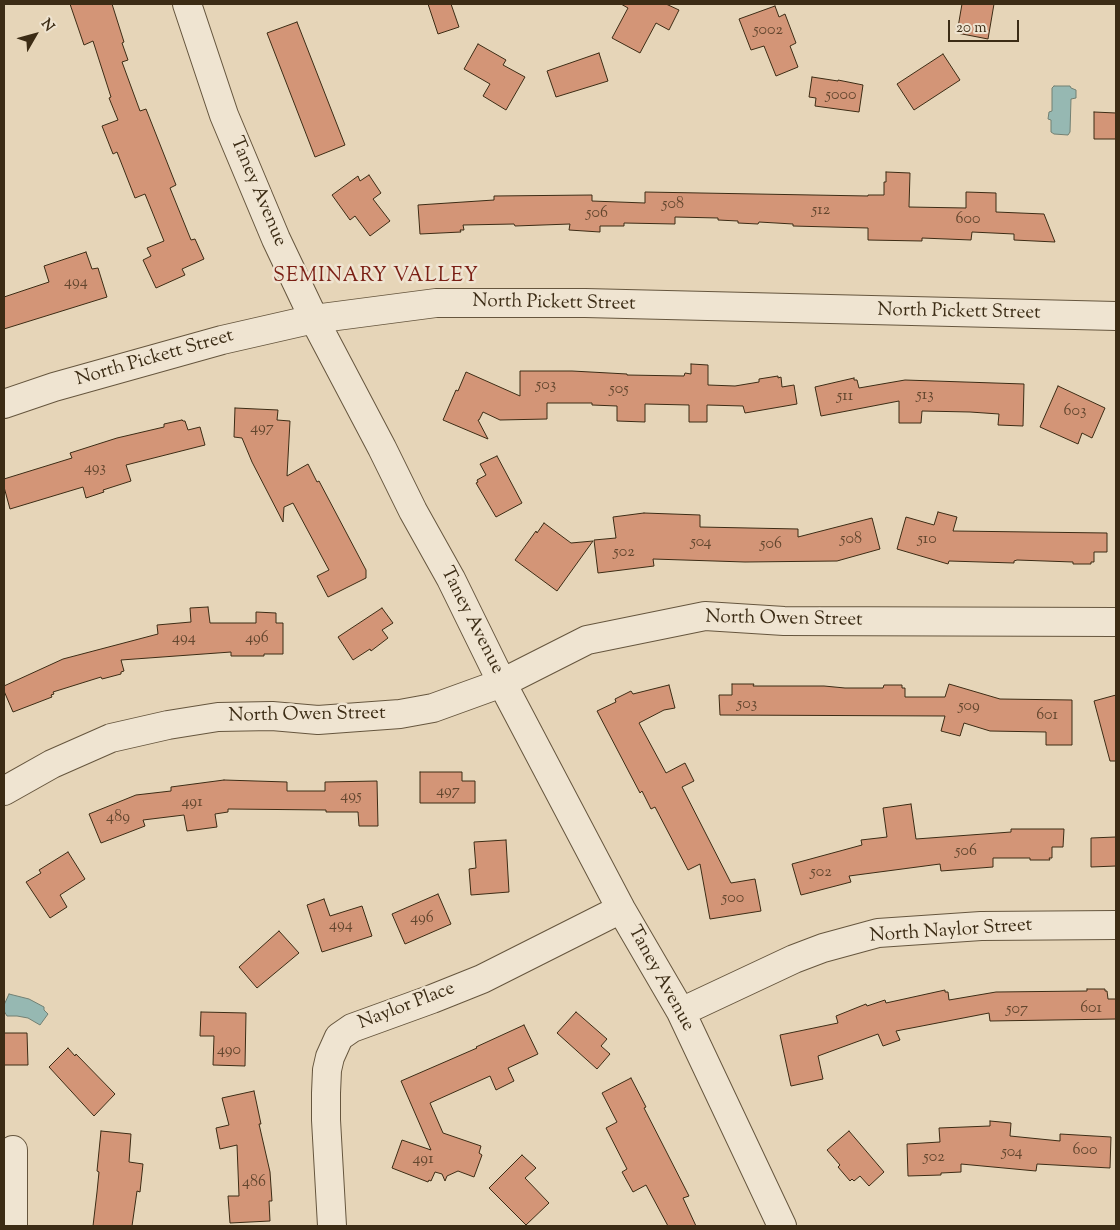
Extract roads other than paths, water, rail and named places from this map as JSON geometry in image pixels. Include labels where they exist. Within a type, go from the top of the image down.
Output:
[{"type":"street","name":"Taney Avenue","points":[[187,4],[224,115],[276,239],[314,319],[413,511],[451,579],[502,683],[621,909],[681,1012],[782,1226]]},
{"type":"street","name":"North Pickett Street","points":[[4,404],[222,340],[314,319],[436,303],[586,303],[1116,316]]},
{"type":"street","name":"North Owen Street","points":[[4,791],[52,764],[111,738],[168,725],[218,718],[272,716],[318,720],[400,714],[433,708],[502,683],[587,640],[705,616],[784,621],[1116,622]]},
{"type":"street","name":"Naylor Place","points":[[332,1226],[326,1093],[330,1057],[339,1037],[352,1028],[432,999],[482,978],[621,909]]},
{"type":"street","name":"North Naylor Street","points":[[681,1012],[794,959],[823,948],[878,933],[981,926],[1116,925]]},
{"type":"street","points":[[13,1150],[13,1226]]},
{"type":"water","points":[[1054,86],[1070,86],[1076,90],[1076,98],[1071,99],[1070,132],[1068,135],[1051,132],[1051,120],[1048,119],[1049,112],[1052,111],[1052,88]]},
{"type":"water","points":[[9,994],[29,999],[44,1007],[48,1014],[40,1025],[28,1018],[7,1016],[4,1011],[4,1005]]},
{"type":"district","name":"SEMINARY VALLEY","points":[[376,278]]}]
